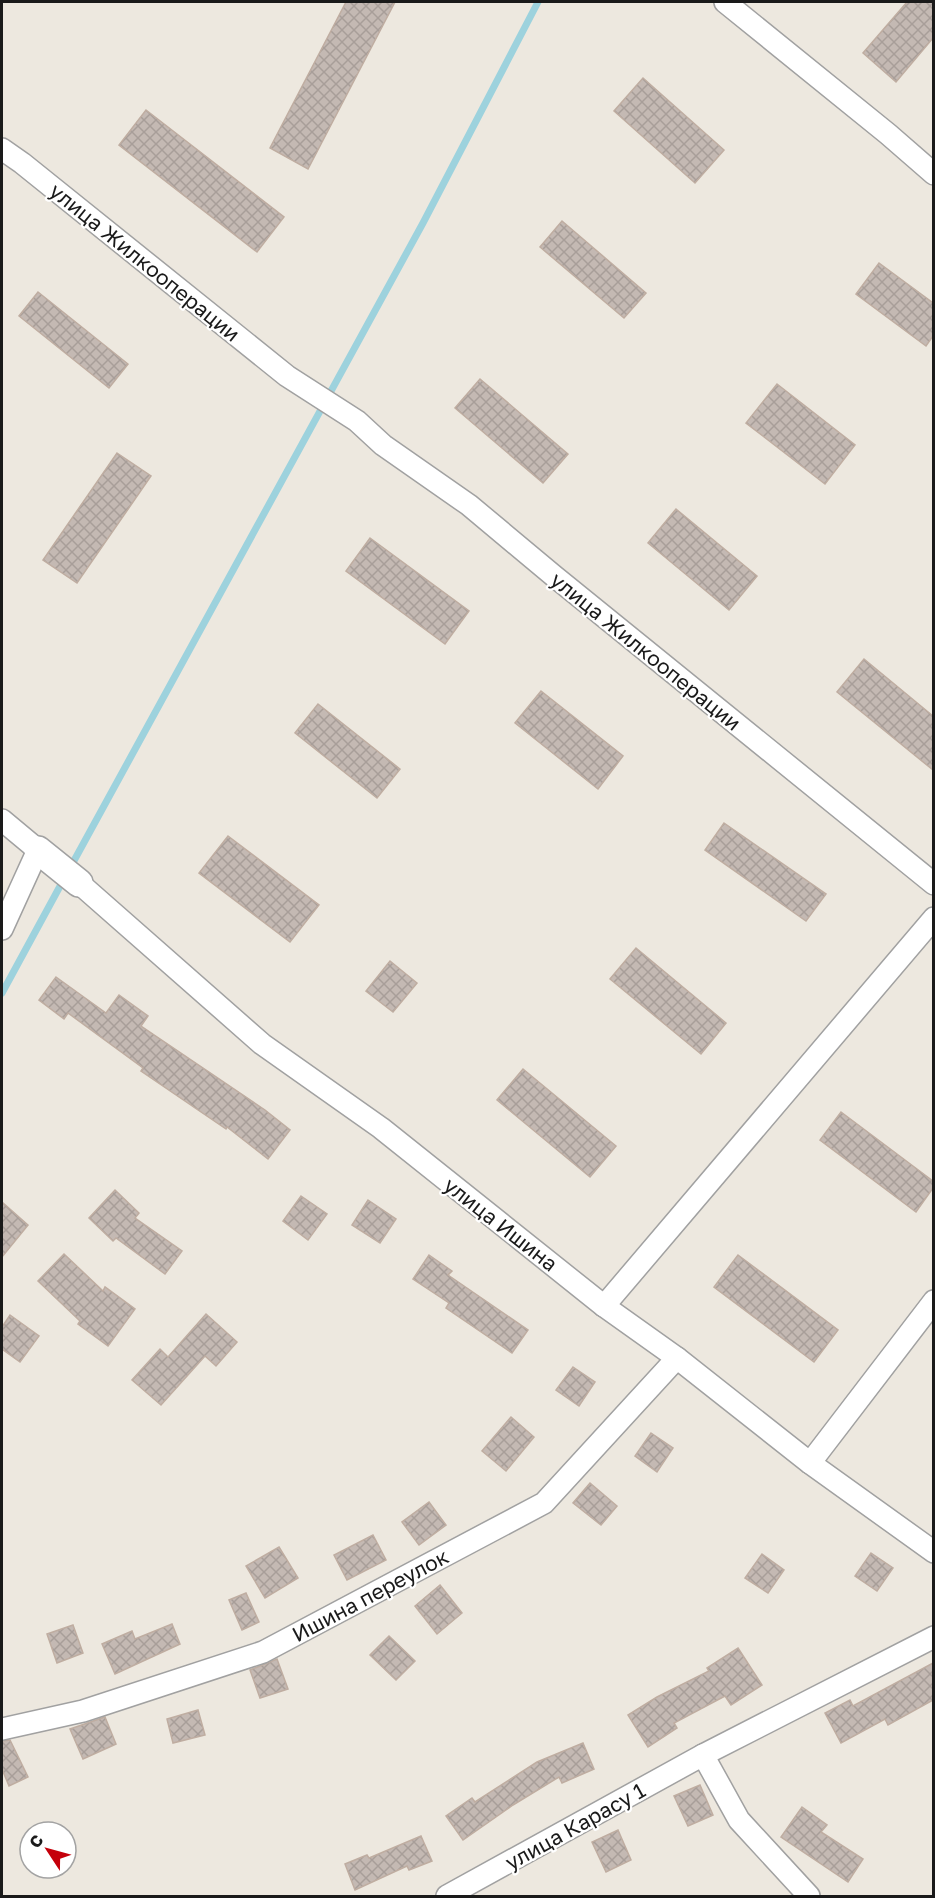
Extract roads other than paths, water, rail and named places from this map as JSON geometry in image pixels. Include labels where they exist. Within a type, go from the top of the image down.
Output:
[{"type":"street","points":[[725,2],[888,134],[933,174]]},
{"type":"street","name":"улица Жилкооперации","points":[[2,149],[288,376],[357,421],[383,446],[469,505],[933,884]]},
{"type":"street","points":[[2,820],[79,884]]},
{"type":"street","points":[[2,929],[38,850]]},
{"type":"street","name":"улица Ишина","points":[[79,884],[262,1044],[381,1128],[604,1306],[677,1358],[810,1463],[933,1552]]},
{"type":"street","points":[[604,1306],[933,918]]},
{"type":"street","points":[[810,1463],[933,1301]]},
{"type":"street","name":"Ишина переулок","points":[[2,1729],[82,1711],[263,1652],[544,1503],[677,1358]]},
{"type":"street","name":"улица Карасу 1","points":[[447,1896],[703,1755],[933,1637]]},
{"type":"street","points":[[703,1755],[739,1820],[808,1896]]},
{"type":"waterway","points":[[70,868],[423,223],[538,2]]},
{"type":"waterway","points":[[2,993],[65,877]]}]
